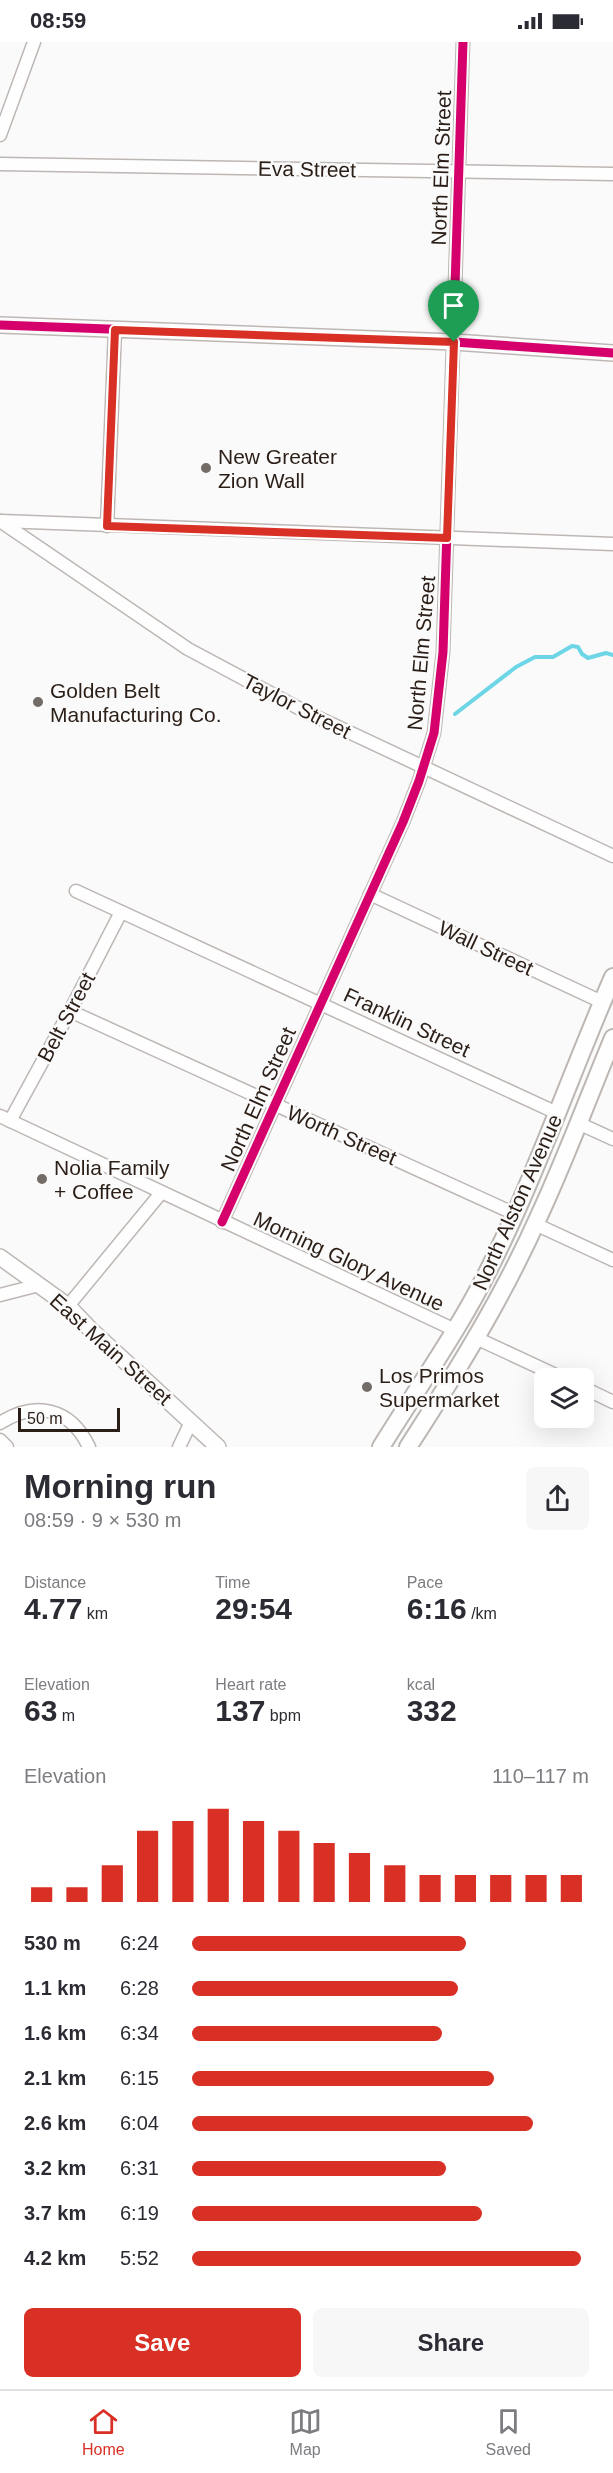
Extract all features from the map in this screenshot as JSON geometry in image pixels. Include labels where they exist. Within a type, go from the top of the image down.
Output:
[{"type":"main road","name":"North Alston Avenue","points":[[381,1447],[455,1330],[488,1271],[515,1214],[613,976]]},
{"type":"main road","name":"North Alston Avenue","points":[[408,1447],[476,1338],[535,1224],[613,1038]]},
{"type":"street","points":[[0,135],[34,42]]},
{"type":"street","name":"North Elm Street","points":[[222,1222],[403,822],[424,768],[437,720],[442,673],[463,42]]},
{"type":"street","name":"Eva Street","points":[[0,164],[613,174]]},
{"type":"street","points":[[0,325],[454,342],[613,353]]},
{"type":"street","points":[[107,526],[115,330]]},
{"type":"street","points":[[0,521],[613,544]]},
{"type":"street","name":"Taylor Street","points":[[0,521],[188,649],[303,711],[613,856]]},
{"type":"street","name":"Franklin Street","points":[[76,891],[321,1002],[557,1113]]},
{"type":"street","name":"Wall Street","points":[[370,894],[602,1002]]},
{"type":"street","name":"Belt Street","points":[[5,1119],[70,1011],[121,912]]},
{"type":"street","name":"Worth Street","points":[[70,1011],[515,1214]]},
{"type":"street","name":"Morning Glory Avenue","points":[[5,1119],[455,1330]]},
{"type":"street","points":[[578,1123],[613,1139]]},
{"type":"street","points":[[68,1306],[162,1194]]},
{"type":"street","points":[[535,1224],[613,1260]]},
{"type":"street","name":"East Main Street","points":[[0,1257],[68,1306],[218,1447]]},
{"type":"street","points":[[0,1295],[39,1285]]},
{"type":"street","points":[[476,1338],[540,1368]]},
{"type":"street","points":[[594,1393],[613,1402]]},
{"type":"street","points":[[0,1423],[22,1411],[46,1410],[65,1419],[88,1447]]},
{"type":"street","points":[[179,1447],[191,1422]]},
{"type":"street","points":[[0,1440],[7,1447]]},
{"type":"waterway","points":[[455,714],[516,667],[535,657],[553,657],[572,646],[578,647],[588,658],[606,653],[613,655]]},
{"type":"cycle path","points":[[222,1222],[403,822],[434,733],[443,652],[463,42]]},
{"type":"cycle path","points":[[0,325],[454,342],[613,353]]},
{"type":"place","name":"New Greater Zion Wall","points":[[206,468]]},
{"type":"place","name":"Golden Belt Manufacturing Co.","points":[[38,702]]},
{"type":"place","name":"Nolia Family + Coffee","points":[[42,1179]]},
{"type":"place","name":"Los Primos Supermarket","points":[[367,1387]]},
{"type":"route","points":[[115,330],[454,342],[447,538],[107,526],[115,330]]}]
